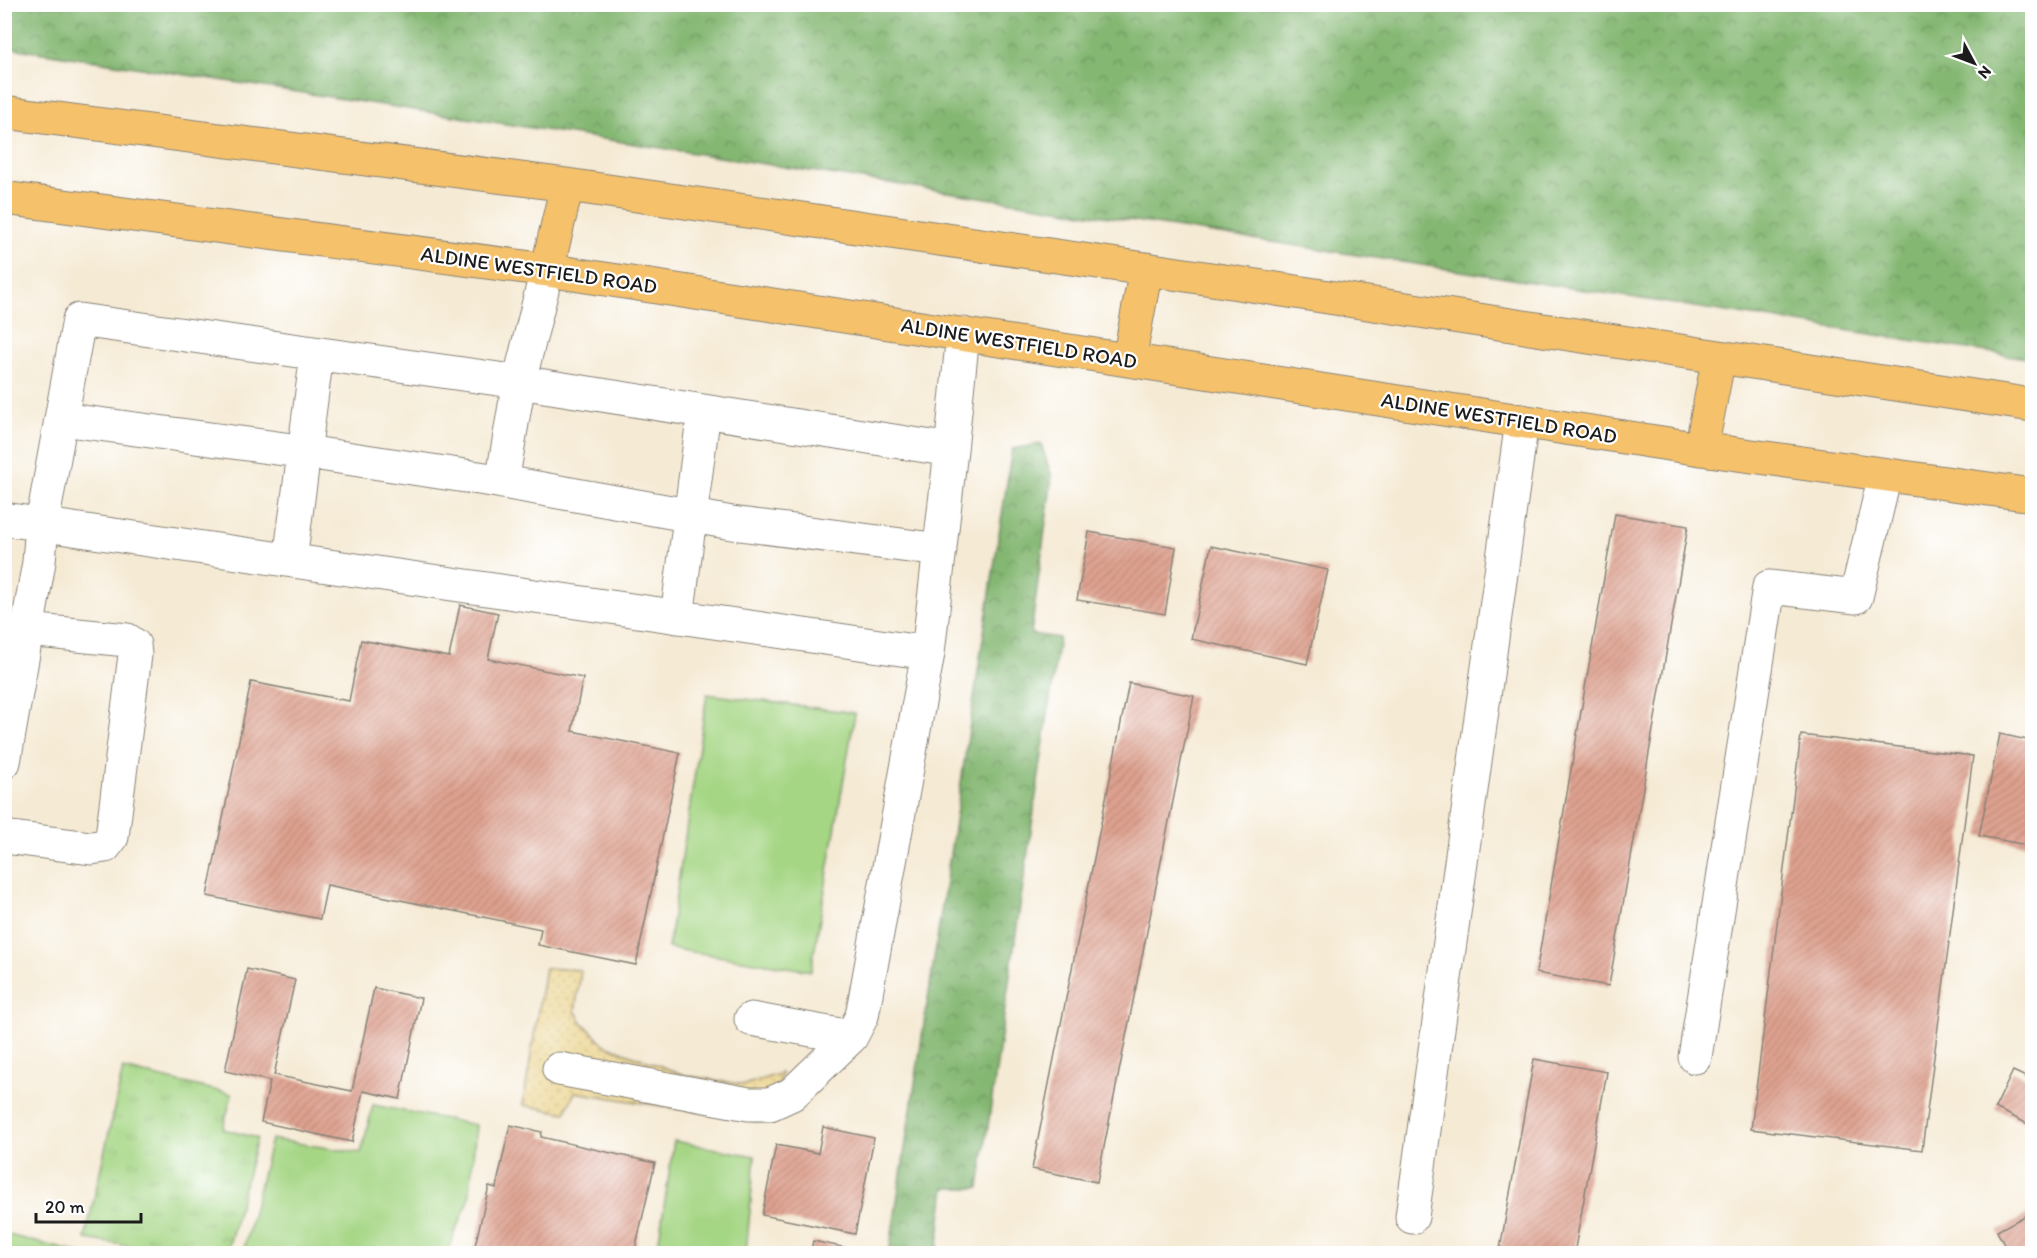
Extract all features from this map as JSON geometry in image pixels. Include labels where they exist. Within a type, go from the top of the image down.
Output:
[{"type":"main road","points":[[4,112],[567,185],[1146,269],[2032,405]]},
{"type":"main road","points":[[547,270],[567,185]]},
{"type":"main road","name":"ALDINE WESTFIELD ROAD","points":[[4,198],[547,270],[1701,449],[2032,495]]},
{"type":"main road","points":[[1129,360],[1146,269]]},
{"type":"main road","points":[[1701,449],[1719,357]]},
{"type":"lane","points":[[502,482],[519,382],[547,270]]},
{"type":"lane","points":[[4,762],[39,562],[42,524],[79,320],[519,382],[951,450]]},
{"type":"lane","points":[[559,1069],[749,1104],[770,1104],[792,1094],[851,1037],[862,1016],[928,653],[963,334]]},
{"type":"lane","points":[[290,560],[317,354]]},
{"type":"lane","points":[[677,616],[692,516],[704,411]]},
{"type":"lane","points":[[61,419],[502,482],[732,523],[940,550]]},
{"type":"lane","points":[[1412,1217],[1522,421]]},
{"type":"lane","points":[[1695,1057],[1769,587],[1856,597],[1885,475]]},
{"type":"lane","points":[[4,519],[928,653]]},
{"type":"lane","points":[[4,837],[91,848],[105,846],[112,837],[135,655],[134,645],[127,640],[28,630]]},
{"type":"lane","points":[[751,1020],[851,1037]]},
{"type":"green space","points":[[4,5],[2032,5],[2032,359],[5,47]]},
{"type":"green space","points":[[1041,444],[1052,477],[1031,634],[1059,638],[979,1188],[945,1188],[937,1253],[889,1253],[1012,449]]},
{"type":"green space","points":[[707,694],[855,713],[811,971],[668,948]]},
{"type":"green space","points":[[123,1069],[232,1094],[223,1129],[257,1138],[227,1253],[172,1253],[85,1239]]},
{"type":"green space","points":[[373,1105],[476,1125],[469,1200],[446,1253],[243,1253],[271,1139],[361,1153]]},
{"type":"green space","points":[[674,1141],[755,1156],[746,1253],[657,1253]]},
{"type":"green space","points":[[5,1234],[78,1253],[5,1253]]},
{"type":"sand","points":[[545,968],[581,970],[575,1011],[582,1022],[605,1045],[684,1075],[744,1085],[781,1073],[772,1124],[575,1092],[565,1113],[523,1105]]},
{"type":"building","points":[[1615,514],[1688,526],[1609,986],[1536,973]]},
{"type":"building","points":[[1089,532],[1176,547],[1165,614],[1077,600]]},
{"type":"building","points":[[1211,546],[1328,570],[1307,664],[1191,639]]},
{"type":"building","points":[[460,605],[498,613],[488,659],[583,678],[572,731],[680,753],[636,965],[538,945],[541,929],[327,885],[320,919],[207,896],[251,682],[349,701],[361,640],[449,657]]},
{"type":"building","points":[[1129,683],[1194,696],[1097,1182],[1032,1169]]},
{"type":"building","points":[[2000,734],[2032,741],[2032,846],[1979,836]]},
{"type":"building","points":[[1801,735],[1973,756],[1922,1150],[1751,1129]]},
{"type":"building","points":[[247,969],[295,980],[274,1075],[352,1091],[374,988],[421,998],[400,1099],[363,1091],[352,1142],[261,1122],[270,1081],[225,1071]]},
{"type":"building","points":[[1534,1059],[1607,1072],[1574,1254],[1528,1254],[1500,1249]]},
{"type":"building","points":[[2013,1071],[2032,1080],[2032,1126],[1995,1108]]},
{"type":"building","points":[[510,1125],[542,1132],[541,1137],[655,1163],[634,1254],[473,1254],[489,1186],[496,1188]]},
{"type":"building","points":[[823,1127],[874,1138],[855,1234],[762,1215],[776,1145],[818,1153]]},
{"type":"building","points":[[2032,1212],[2032,1254],[2009,1254],[1997,1231]]},
{"type":"building","points":[[813,1241],[862,1251],[862,1254],[810,1254]]}]
